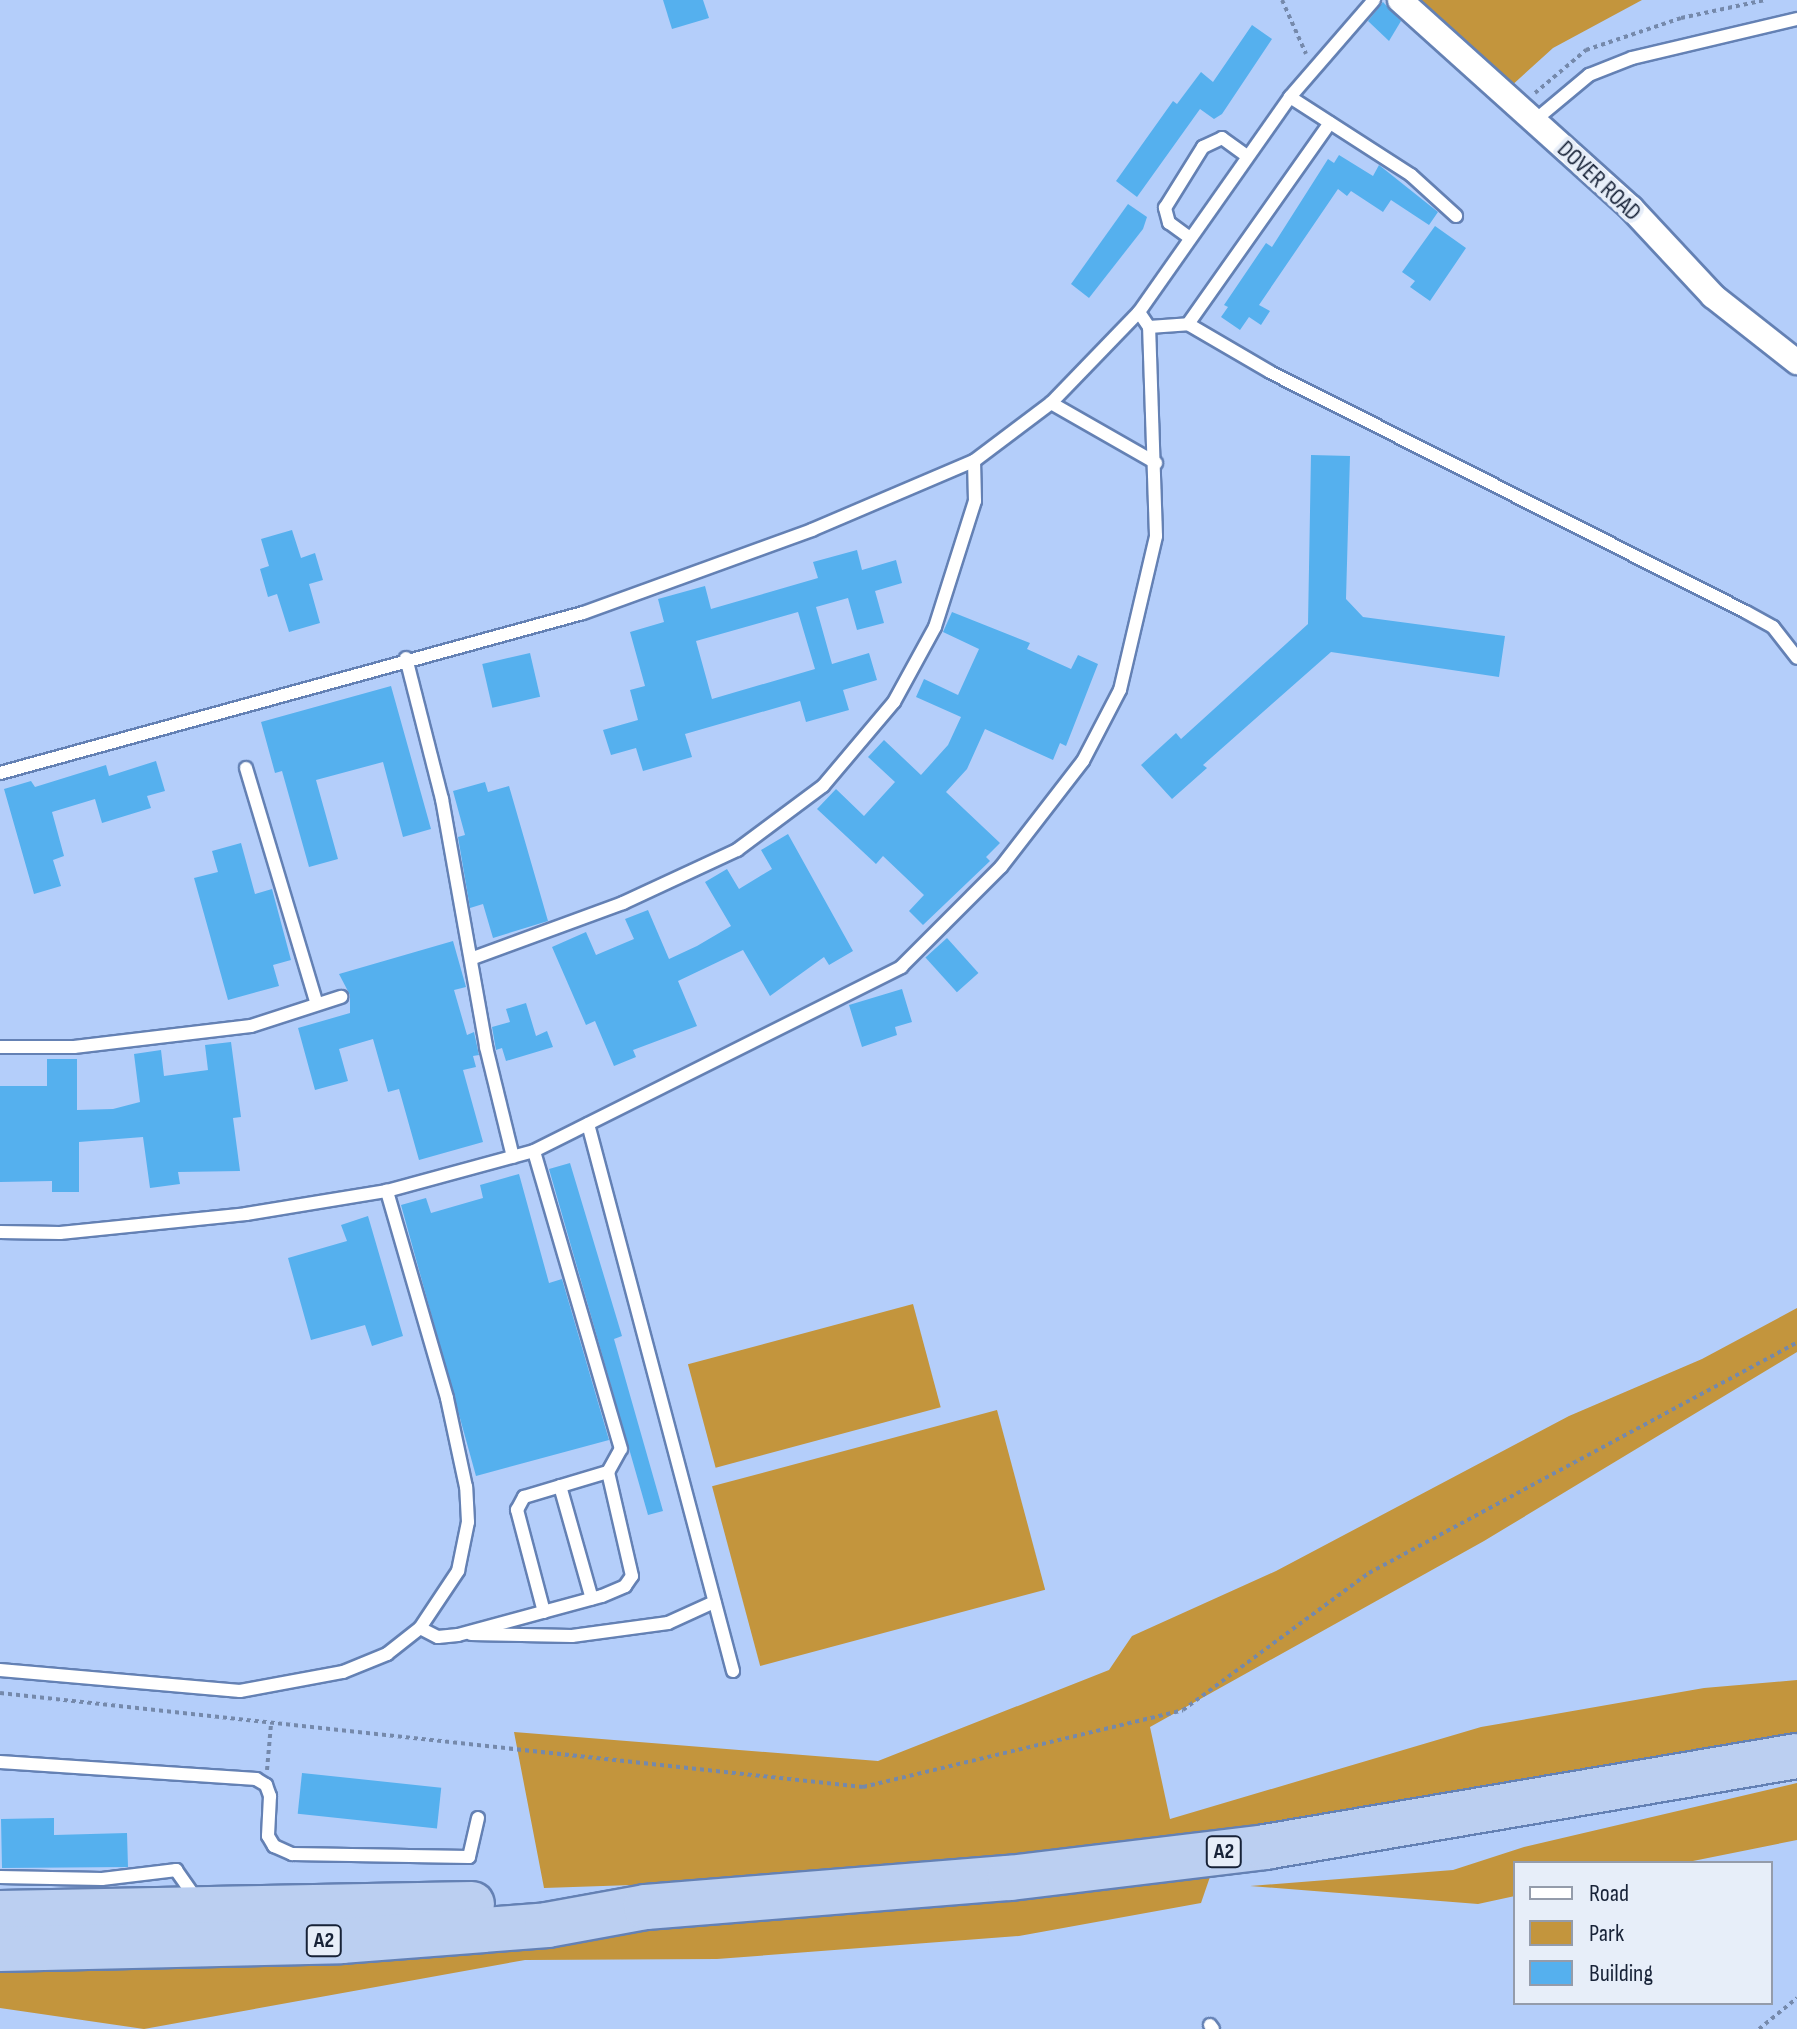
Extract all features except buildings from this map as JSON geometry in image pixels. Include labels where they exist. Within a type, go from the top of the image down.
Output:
[{"type":"highway","name":"A2","points":[[0,1949],[341,1941],[547,1925],[646,1907],[1010,1878],[1265,1847],[1797,1756]]},
{"type":"highway","name":"A2","points":[[0,1913],[533,1903],[646,1907]]},
{"type":"street","name":"DOVER ROAD","points":[[1400,0],[1532,109],[1713,296],[1797,362]]},
{"type":"lane","points":[[0,773],[406,658],[583,613],[717,567],[974,461],[1051,403],[1139,312],[1290,97],[1374,0]]},
{"type":"lane","points":[[1532,109],[1589,75],[1632,58],[1797,19]]},
{"type":"lane","points":[[1290,97],[1411,175],[1456,216]]},
{"type":"lane","points":[[1188,324],[1330,123]]},
{"type":"lane","points":[[1190,238],[1169,223],[1165,208],[1203,147],[1222,138],[1247,156]]},
{"type":"lane","points":[[0,1232],[91,1230],[387,1191],[534,1151],[901,967],[1001,867],[1083,761],[1120,690],[1156,536],[1156,463],[1149,327],[1139,312]]},
{"type":"lane","points":[[1149,327],[1188,324],[1270,372],[1746,612],[1773,627],[1797,658]]},
{"type":"lane","points":[[1051,403],[1156,463]]},
{"type":"lane","points":[[473,958],[623,903],[737,850],[823,786],[894,702],[935,627],[975,501],[974,461]]},
{"type":"lane","points":[[406,658],[442,799],[473,958],[486,1047],[513,1157]]},
{"type":"lane","points":[[246,768],[317,1004]]},
{"type":"lane","points":[[0,1047],[74,1047],[251,1026],[341,997]]},
{"type":"lane","points":[[588,1124],[733,1671]]},
{"type":"lane","points":[[420,1628],[438,1637],[465,1633],[592,1599],[625,1586],[632,1576],[608,1472],[621,1449],[534,1151]]},
{"type":"lane","points":[[0,1670],[240,1691],[343,1672],[387,1654],[420,1628],[458,1571],[468,1522],[466,1487],[447,1398],[387,1191]]},
{"type":"lane","points":[[544,1612],[517,1510],[524,1497],[608,1472]]},
{"type":"lane","points":[[560,1486],[592,1599]]},
{"type":"lane","points":[[465,1633],[572,1636],[668,1623],[714,1602]]},
{"type":"lane","points":[[0,1762],[256,1779],[266,1785],[268,1836],[274,1846],[292,1854],[469,1857],[478,1818]]},
{"type":"lane","points":[[0,1877],[102,1879],[176,1870],[204,1909]]},
{"type":"path","points":[[1282,0],[1312,72]]},
{"type":"path","points":[[1532,109],[1586,50],[1681,18],[1765,0]]},
{"type":"path","points":[[0,1693],[863,1787],[1183,1710],[1369,1573],[1797,1343]]},
{"type":"path","points":[[266,1785],[271,1724]]},
{"type":"path","points":[[1759,2029],[1797,1998]]},
{"type":"green space","points":[[1421,0],[1642,0],[1553,48],[1509,88]]},
{"type":"green space","points":[[913,1304],[941,1407],[716,1468],[688,1364]]},
{"type":"green space","points":[[1797,1308],[1797,1352],[1484,1541],[1150,1727],[1170,1819],[1481,1727],[1704,1688],[1797,1680],[1797,1736],[1186,1847],[928,1875],[544,1888],[514,1732],[878,1761],[1109,1670],[1132,1636],[1276,1571],[1569,1416],[1702,1359]]},
{"type":"green space","points":[[997,1410],[1045,1590],[760,1666],[712,1486]]},
{"type":"green space","points":[[1797,1783],[1797,1840],[1693,1861],[1513,1861],[1513,1896],[1478,1904],[1250,1886],[1453,1870],[1524,1847]]},
{"type":"green space","points":[[1212,1871],[1201,1903],[1019,1936],[717,1959],[525,1960],[144,2029],[0,2008],[0,1963],[833,1914]]}]
